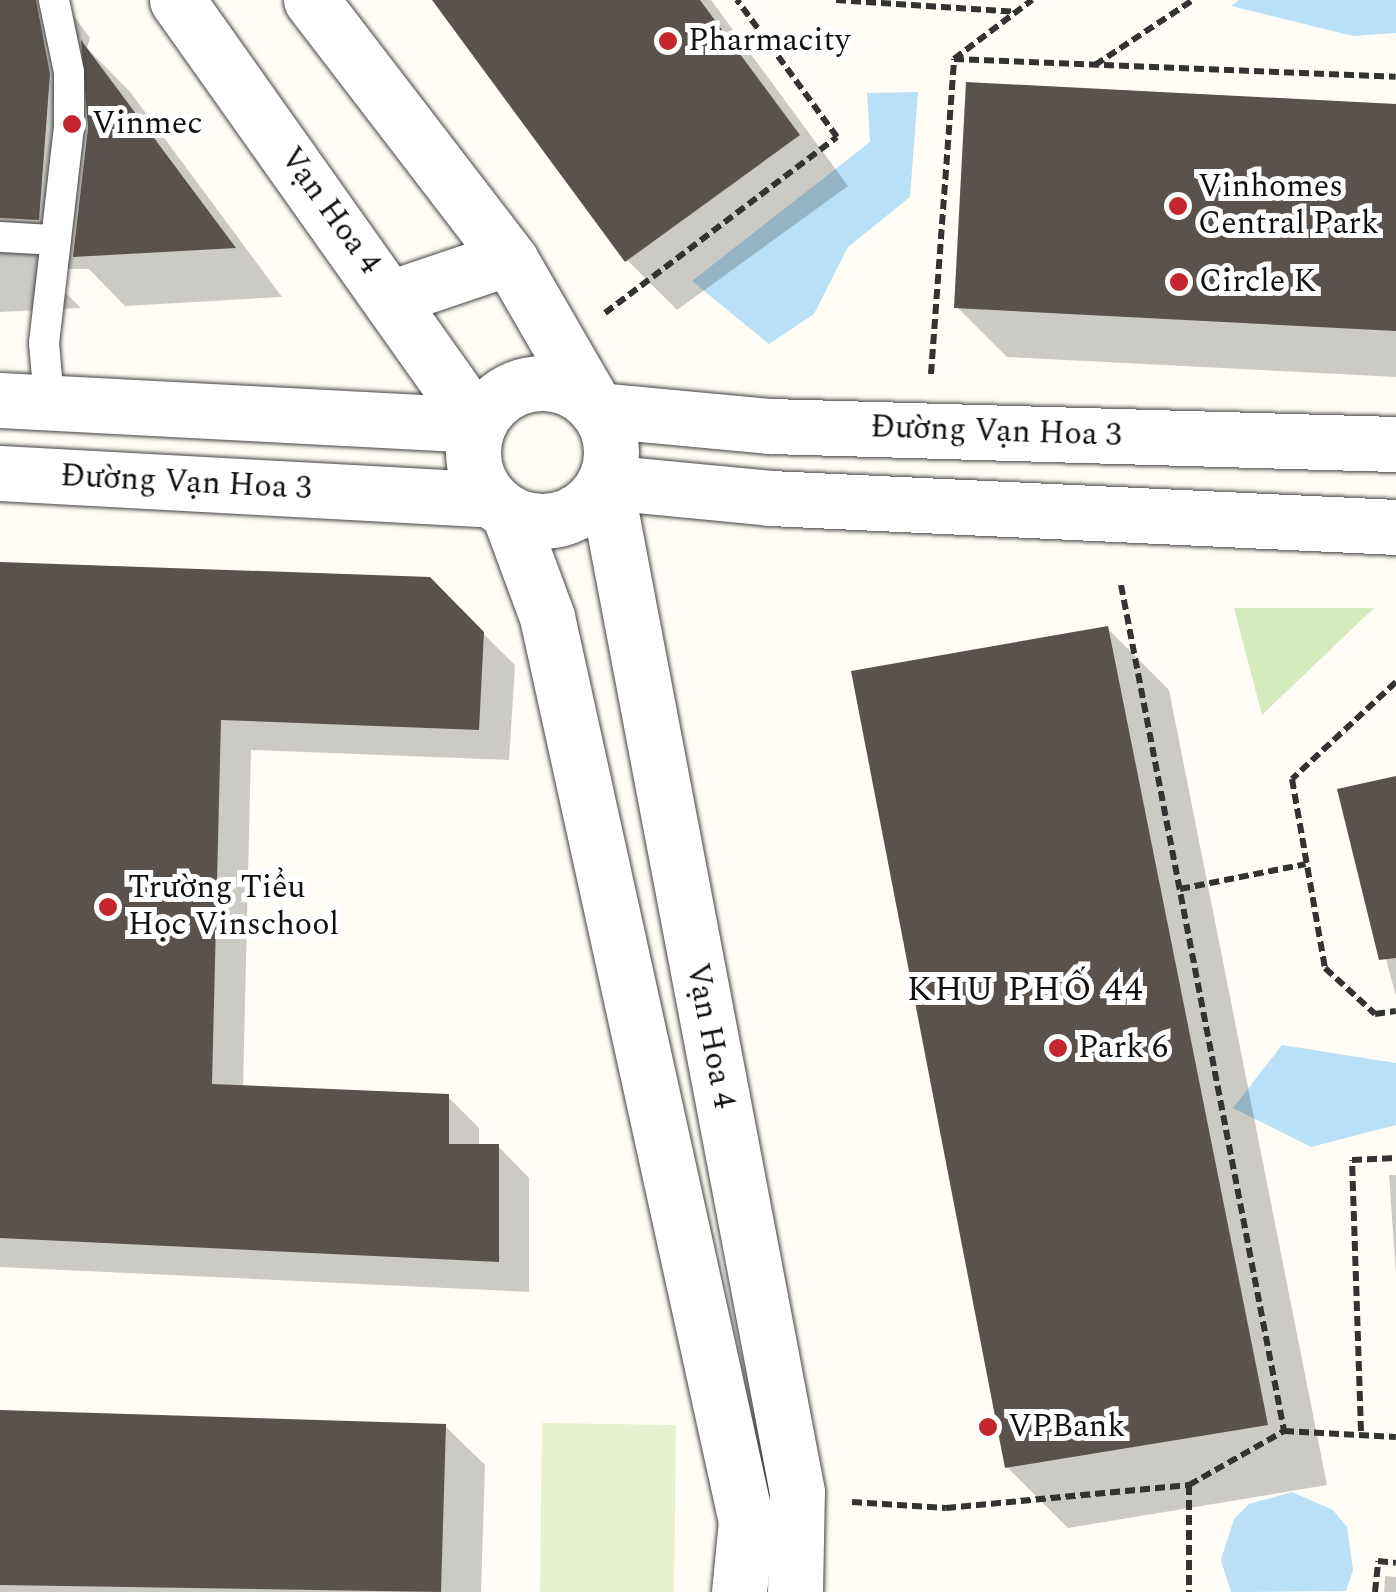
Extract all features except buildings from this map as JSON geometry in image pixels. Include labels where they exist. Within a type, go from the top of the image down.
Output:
[{"type":"street","name":"Vạn Hoa 4","points":[[177,0],[393,297],[478,425]]},
{"type":"street","points":[[311,0],[508,258],[597,410],[611,446],[604,482],[574,514],[530,520],[500,507],[473,464],[478,425],[510,390],[533,384],[568,389],[597,410]]},
{"type":"street","points":[[393,297],[508,258]]},
{"type":"street","points":[[24,401],[478,425]]},
{"type":"street","name":"Đường Vạn Hoa 3","points":[[597,410],[770,426],[1396,444]]},
{"type":"street","name":"Đường Vạn Hoa 3","points":[[0,473],[500,507]]},
{"type":"street","name":"Vạn Hoa 4","points":[[604,482],[797,1492],[795,1592]]},
{"type":"street","points":[[604,482],[770,498],[1396,526]]},
{"type":"street","name":"Vạn Hoa 4","points":[[500,507],[547,618],[742,1502],[739,1592]]},
{"type":"lane","points":[[24,401],[44,344],[69,128],[69,72],[54,0]]},
{"type":"lane","points":[[0,238],[54,240]]},
{"type":"path","points":[[600,316],[837,137],[738,0]]},
{"type":"path","points":[[836,0],[1016,12]]},
{"type":"path","points":[[930,393],[954,59],[1032,0]]},
{"type":"path","points":[[1094,65],[1193,0]]},
{"type":"path","points":[[954,59],[1396,77]]},
{"type":"path","points":[[1122,585],[1284,1431]]},
{"type":"path","points":[[1396,682],[1292,779],[1325,968],[1375,1014],[1396,1011]]},
{"type":"path","points":[[1180,889],[1306,864]]},
{"type":"path","points":[[1361,1431],[1352,1160],[1396,1158]]},
{"type":"path","points":[[846,1502],[946,1508],[1189,1485],[1284,1431],[1361,1431],[1396,1437]]},
{"type":"path","points":[[1189,1485],[1190,1592]]},
{"type":"path","points":[[1374,1592],[1378,1561],[1396,1562]]},
{"type":"green space","points":[[1234,608],[1374,608],[1262,715]]},
{"type":"green space","points":[[542,1423],[676,1425],[674,1592],[540,1592]]},
{"type":"water","points":[[1239,0],[1396,0],[1396,33],[1353,36],[1231,6]]},
{"type":"water","points":[[918,92],[910,197],[848,247],[814,314],[769,344],[692,281],[870,142],[867,93]]},
{"type":"water","points":[[1282,1045],[1396,1063],[1396,1125],[1311,1147],[1233,1108]]},
{"type":"water","points":[[1292,1492],[1333,1510],[1347,1527],[1353,1570],[1346,1591],[1231,1592],[1221,1560],[1234,1519],[1249,1504]]},
{"type":"place","name":"Pharmacity","points":[[668,41]]},
{"type":"place","name":"Vinmec","points":[[72,124]]},
{"type":"place","name":"Vinhomes Central Park","points":[[1178,206]]},
{"type":"place","name":"Circle K","points":[[1179,282]]},
{"type":"place","name":"Trường Tiểu Học Vinschool","points":[[108,907]]},
{"type":"place","name":"Park 6","points":[[1058,1048]]},
{"type":"place","name":"VPBank","points":[[988,1427]]},
{"type":"district","name":"KHU PHỐ 44","points":[[1026,990]]}]
